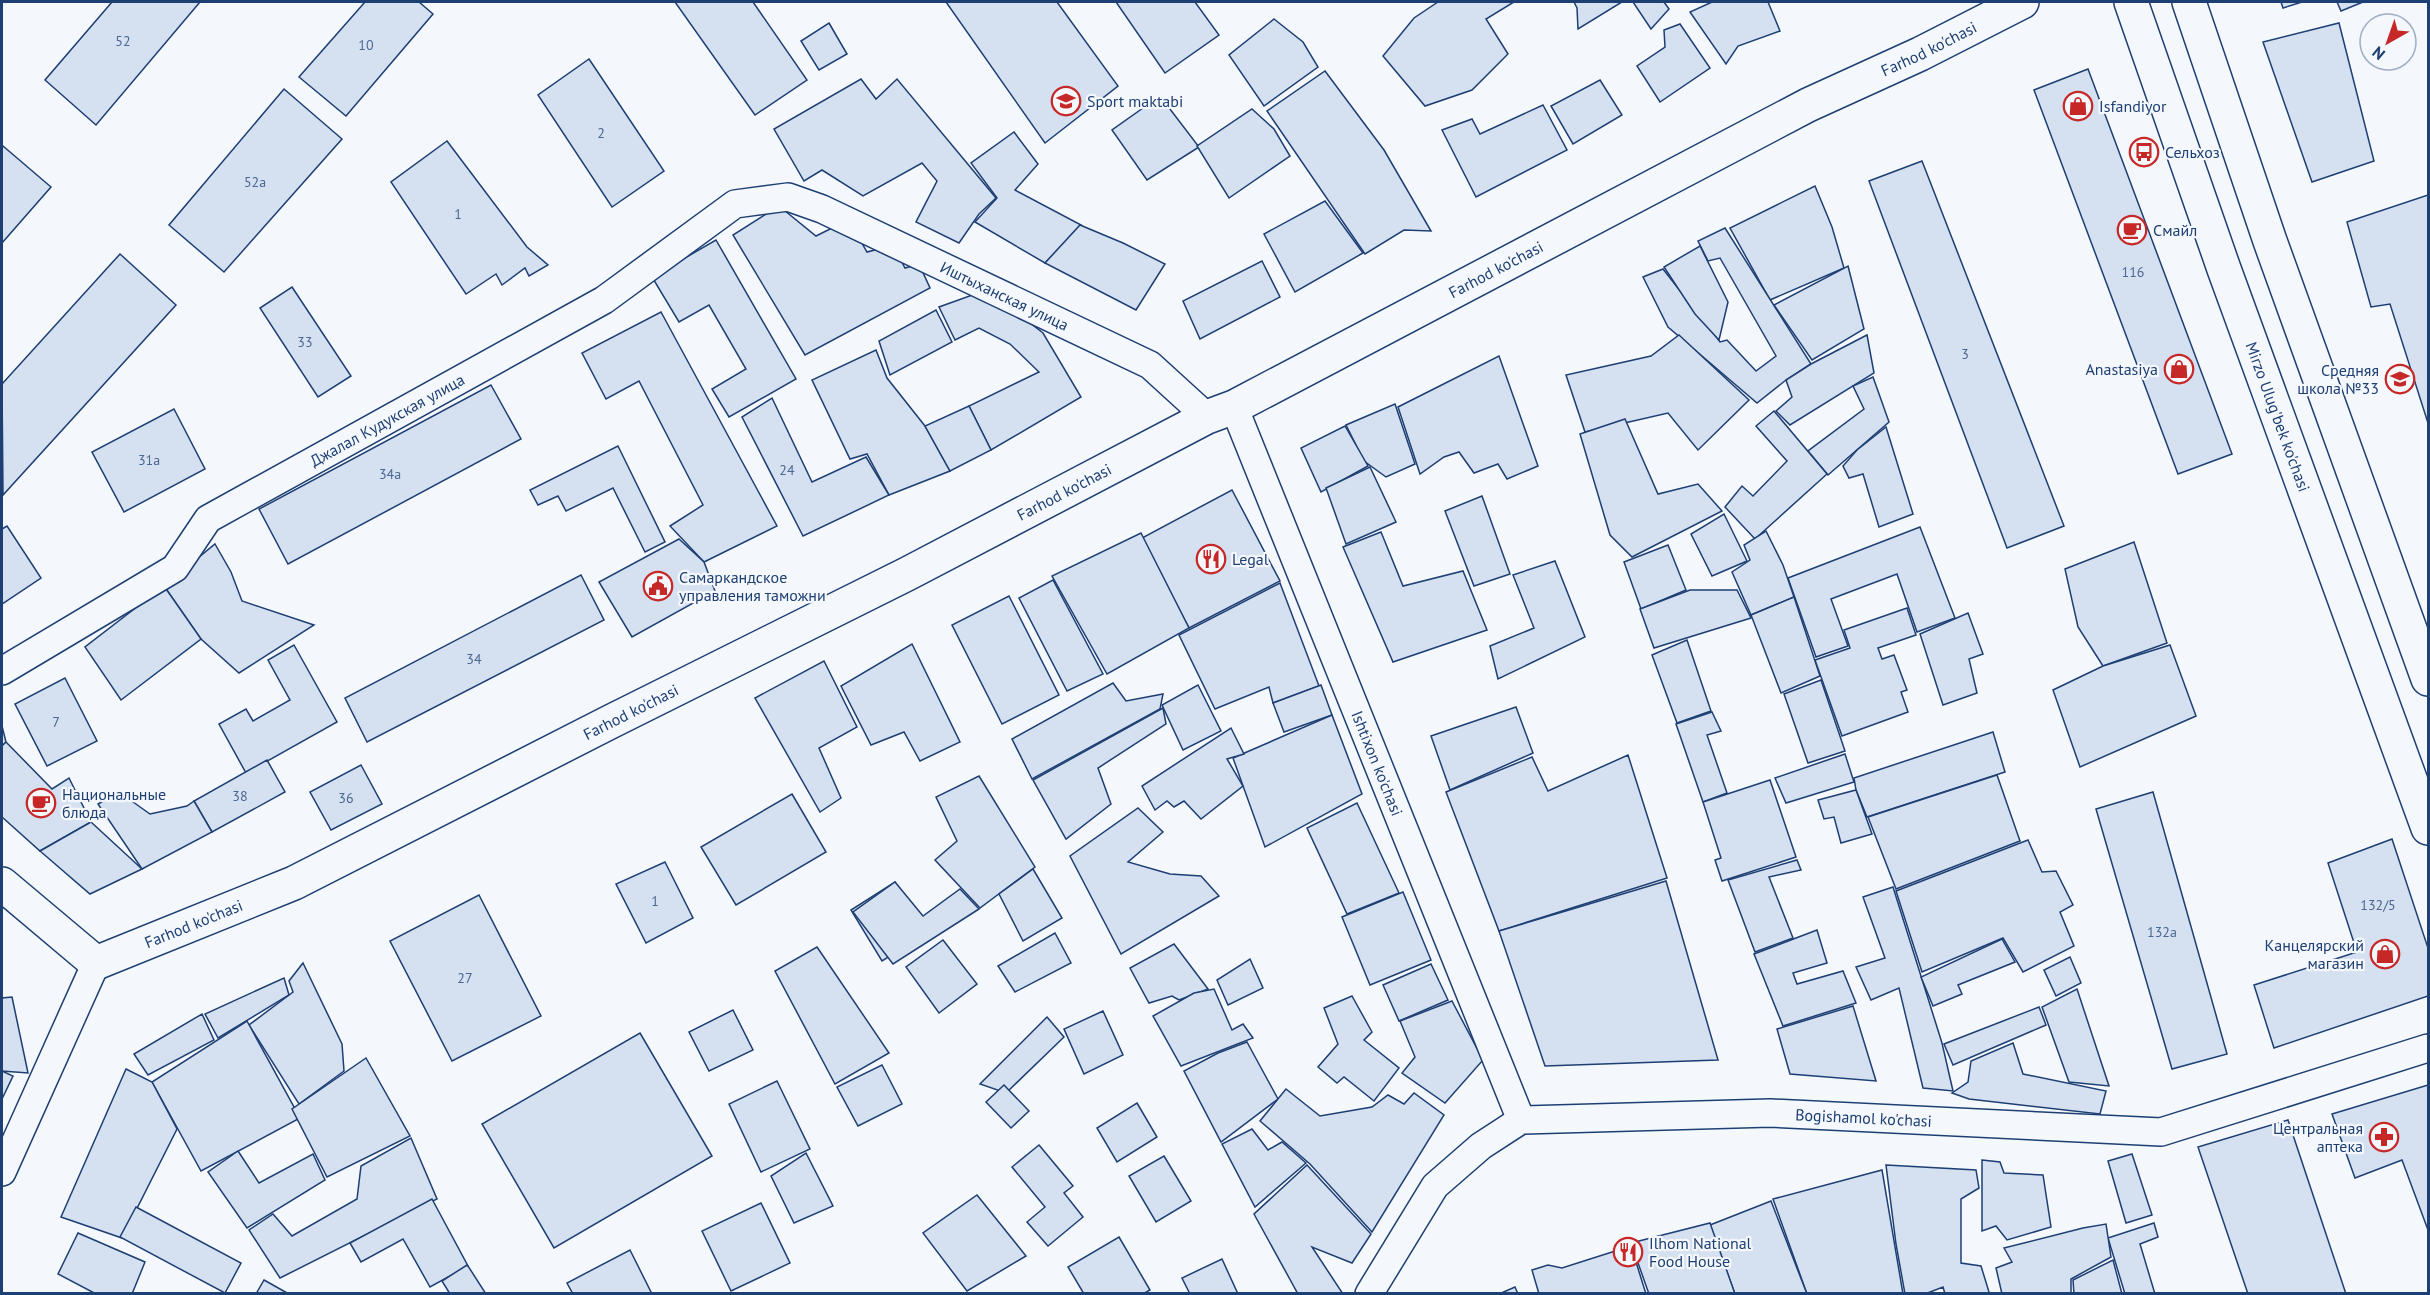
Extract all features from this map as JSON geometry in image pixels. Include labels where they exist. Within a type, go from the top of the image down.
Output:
[{"type":"street","name":"Farhod ko'chasi","points":[[96,963],[294,883],[908,574],[1809,105],[1920,54],[2022,2]]},
{"type":"street","name":"Mirzo Ulug'bek ko'chasi","points":[[2131,2],[2224,269],[2428,828]]},
{"type":"street","points":[[2188,2],[2270,241],[2428,679]]},
{"type":"street","name":"Иштыханская улица","points":[[788,198],[822,209],[1150,365],[1221,412]]},
{"type":"street","name":"Джалал Кудукская улица","points":[[2,671],[175,568],[208,519],[604,300],[735,204],[788,198]]},
{"type":"street","name":"Ishtixon ko'chasi","points":[[1221,412],[1521,1120]]},
{"type":"street","points":[[2,884],[96,963],[2,1172]]},
{"type":"street","name":"Bogishamol ko'chasi","points":[[1521,1120],[1770,1113],[2161,1132],[2428,1048]]},
{"type":"street","points":[[1369,1293],[1434,1186],[1481,1146],[1521,1120]]},
{"type":"building","points":[[112,2],[200,2],[96,125],[45,80]]},
{"type":"building","points":[[365,2],[419,2],[433,14],[346,116],[299,77]]},
{"type":"building","points":[[675,2],[753,2],[807,80],[755,115]]},
{"type":"building","points":[[946,2],[1057,2],[1118,86],[1045,143]]},
{"type":"building","points":[[1116,2],[1195,2],[1219,35],[1165,73]]},
{"type":"building","points":[[1438,2],[1514,2],[1486,19],[1508,54],[1472,90],[1425,106],[1383,56],[1414,18]]},
{"type":"building","points":[[1574,2],[1622,2],[1578,29],[1577,8]]},
{"type":"building","points":[[1633,2],[1664,2],[1669,9],[1651,29]]},
{"type":"building","points":[[1712,2],[1768,2],[1780,31],[1738,46],[1726,64],[1690,12]]},
{"type":"building","points":[[2281,2],[2302,2],[2283,8]]},
{"type":"building","points":[[2337,2],[2363,2],[2341,11]]},
{"type":"building","points":[[1274,19],[1303,42],[1318,67],[1264,106],[1229,55]]},
{"type":"building","points":[[829,23],[847,54],[819,70],[801,41]]},
{"type":"building","points":[[2339,23],[2374,161],[2312,182],[2263,42]]},
{"type":"building","points":[[1680,24],[1710,68],[1660,102],[1637,66],[1665,47],[1664,30]]},
{"type":"building","points":[[589,59],[664,171],[612,207],[538,95]]},
{"type":"building","points":[[2088,69],[2232,454],[2178,474],[2034,90]]},
{"type":"building","points":[[1325,71],[1384,150],[1431,231],[1404,230],[1365,254],[1267,111]]},
{"type":"building","points":[[861,79],[876,99],[897,79],[996,198],[979,214],[959,243],[916,222],[937,181],[922,163],[863,196],[822,170],[804,181],[774,129]]},
{"type":"building","points":[[1600,80],[1622,115],[1573,144],[1551,106]]},
{"type":"building","points":[[284,89],[342,139],[224,272],[169,225]]},
{"type":"building","points":[[1160,96],[1199,147],[1147,180],[1112,130]]},
{"type":"building","points":[[1543,105],[1567,150],[1476,197],[1442,130],[1472,119],[1480,134]]},
{"type":"building","points":[[1252,109],[1274,129],[1290,156],[1229,198],[1197,146]]},
{"type":"building","points":[[1014,132],[1038,164],[1015,190],[1081,225],[1045,263],[975,222],[997,198],[971,163]]},
{"type":"building","points":[[447,141],[527,247],[548,265],[529,276],[525,268],[502,285],[496,274],[466,294],[391,182]]},
{"type":"building","points":[[3,146],[51,187],[2,243],[2,148]]},
{"type":"building","points":[[1922,161],[2064,526],[2007,548],[1869,181]]},
{"type":"building","points":[[1815,186],[1832,227],[1844,268],[1770,300],[1730,228]]},
{"type":"building","points":[[2428,195],[2428,423],[2390,304],[2371,307],[2347,222]]},
{"type":"building","points":[[1325,201],[1363,253],[1295,292],[1264,234]]},
{"type":"building","points":[[779,206],[816,236],[834,227],[854,229],[867,252],[893,245],[905,268],[919,264],[930,288],[805,355],[733,235]]},
{"type":"building","points":[[1080,225],[1165,264],[1136,310],[1045,263]]},
{"type":"building","points":[[1725,228],[1811,364],[1757,403],[1668,327],[1643,277],[1663,269],[1720,342],[1727,340],[1756,371],[1776,356],[1720,258],[1708,261],[1698,241]]},
{"type":"building","points":[[716,240],[796,379],[729,417],[712,389],[746,369],[709,305],[679,322],[652,277]]},
{"type":"building","points":[[1700,246],[1728,302],[1719,340],[1695,314],[1664,267]]},
{"type":"building","points":[[120,254],[176,305],[3,495],[2,384]]},
{"type":"building","points":[[1262,261],[1280,297],[1200,339],[1183,301]]},
{"type":"building","points":[[1848,266],[1864,329],[1812,360],[1774,305]]},
{"type":"building","points":[[292,287],[351,376],[318,397],[260,308]]},
{"type":"building","points":[[975,294],[1017,313],[1043,333],[1081,397],[991,450],[969,406],[1039,372],[1010,344],[979,328],[955,340],[939,307]]},
{"type":"building","points":[[936,310],[952,342],[890,375],[879,341]]},
{"type":"building","points":[[661,312],[777,526],[704,562],[670,526],[703,505],[639,381],[606,399],[582,353]]},
{"type":"building","points":[[1679,335],[1749,400],[1698,450],[1668,413],[1585,432],[1566,375],[1651,356]]},
{"type":"building","points":[[1867,335],[1874,373],[1790,425],[1776,411],[1792,397],[1786,380],[1811,364]]},
{"type":"building","points":[[876,350],[887,378],[925,426],[950,471],[889,495],[867,454],[850,459],[812,380]]},
{"type":"building","points":[[1499,356],[1538,466],[1507,479],[1498,464],[1474,473],[1459,452],[1444,457],[1420,474],[1398,407]]},
{"type":"building","points":[[1873,377],[1889,422],[1828,475],[1808,451],[1864,409],[1853,386]]},
{"type":"building","points":[[491,385],[521,439],[288,564],[259,509]]},
{"type":"building","points":[[772,398],[812,482],[866,457],[889,495],[803,536],[742,417]]},
{"type":"building","points":[[1395,404],[1415,464],[1386,477],[1364,461],[1346,425]]},
{"type":"building","points":[[969,406],[991,450],[950,471],[925,426]]},
{"type":"building","points":[[174,409],[205,469],[124,512],[92,452]]},
{"type":"building","points":[[1774,411],[1827,474],[1755,539],[1725,507],[1742,486],[1753,496],[1787,461],[1756,426]]},
{"type":"building","points":[[1625,419],[1658,494],[1698,484],[1722,511],[1632,557],[1610,535],[1580,434]]},
{"type":"building","points":[[1345,426],[1368,466],[1321,492],[1301,448]]},
{"type":"building","points":[[1886,427],[1913,514],[1879,527],[1863,474],[1849,478],[1843,466],[1857,450]]},
{"type":"building","points":[[618,446],[665,542],[645,552],[613,488],[566,511],[558,496],[538,505],[530,490]]},
{"type":"building","points":[[1370,467],[1396,522],[1346,544],[1326,488]]},
{"type":"building","name":"Legal","points":[[1232,490],[1280,581],[1189,628],[1142,538]]},
{"type":"building","points":[[1482,496],[1510,574],[1474,586],[1445,511]]},
{"type":"building","points":[[1724,514],[1747,561],[1712,576],[1691,534]]},
{"type":"building","points":[[7,526],[41,578],[2,604],[2,529]]},
{"type":"building","points":[[1920,527],[1955,618],[1917,632],[1897,574],[1831,599],[1848,646],[1816,657],[1788,578]]},
{"type":"building","points":[[1766,531],[1783,565],[1794,597],[1751,615],[1732,572],[1750,560],[1744,545]]},
{"type":"building","points":[[1381,532],[1403,586],[1463,571],[1487,630],[1393,662],[1343,547]]},
{"type":"building","points":[[1141,533],[1189,628],[1107,674],[1052,576]]},
{"type":"building","name":"Самаркандское управления таможни","points":[[679,539],[704,562],[715,591],[632,637],[599,582]]},
{"type":"building","points":[[2134,542],[2167,643],[2103,666],[2078,627],[2065,569]]},
{"type":"building","points":[[215,544],[231,572],[242,601],[314,625],[239,673],[201,639],[164,586]]},
{"type":"building","points":[[1668,545],[1686,590],[1641,609],[1624,562]]},
{"type":"building","points":[[1555,561],[1585,637],[1498,679],[1490,646],[1534,628],[1513,575]]},
{"type":"building","points":[[581,575],[604,620],[367,742],[345,698]]},
{"type":"building","points":[[1053,580],[1103,674],[1067,691],[1019,598]]},
{"type":"building","points":[[1280,583],[1319,686],[1273,703],[1269,687],[1215,709],[1179,635]]},
{"type":"building","points":[[164,586],[201,639],[121,700],[85,647]]},
{"type":"building","points":[[1690,590],[1737,590],[1751,618],[1654,648],[1640,609]]},
{"type":"building","points":[[1009,596],[1059,695],[1002,724],[952,625]]},
{"type":"building","points":[[1794,597],[1820,676],[1781,693],[1751,615]]},
{"type":"building","points":[[1907,608],[1916,635],[1878,648],[1882,659],[1894,655],[1907,690],[1901,692],[1908,712],[1842,736],[1815,660],[1850,648],[1844,630]]},
{"type":"building","points":[[1968,613],[1983,654],[1969,659],[1977,693],[1943,705],[1920,634]]},
{"type":"building","points":[[1687,640],[1711,711],[1677,723],[1652,655]]},
{"type":"building","points":[[912,644],[960,742],[920,761],[904,732],[871,745],[841,686]]},
{"type":"building","points":[[294,645],[337,722],[246,773],[219,724],[246,709],[253,721],[290,700],[268,660]]},
{"type":"building","points":[[2170,645],[2196,716],[2080,767],[2053,690],[2103,666]]},
{"type":"building","points":[[824,661],[857,727],[819,748],[841,798],[820,812],[755,698]]},
{"type":"building","points":[[65,678],[97,741],[47,766],[15,704]]},
{"type":"building","points":[[1821,680],[1845,751],[1808,763],[1784,694]]},
{"type":"building","points":[[1113,683],[1126,701],[1163,694],[1160,709],[1032,779],[1012,739]]},
{"type":"building","points":[[1198,685],[1221,731],[1183,750],[1162,705]]},
{"type":"building","points":[[1321,685],[1332,715],[1284,732],[1273,703]]},
{"type":"building","points":[[1516,707],[1533,753],[1450,790],[1431,736]]},
{"type":"building","points":[[1163,708],[1166,724],[1098,768],[1111,804],[1066,839],[1033,780]]},
{"type":"building","points":[[1712,712],[1721,731],[1707,735],[1727,793],[1703,802],[1676,724]]},
{"type":"building","points":[[1332,715],[1362,794],[1265,847],[1233,758]]},
{"type":"building","points":[[2,726],[6,742],[2,746]]},
{"type":"building","points":[[1231,728],[1244,754],[1227,759],[1243,786],[1201,819],[1184,801],[1174,807],[1167,801],[1155,810],[1142,786]]},
{"type":"building","points":[[1993,732],[2005,772],[1867,817],[1856,790],[1854,778]]},
{"type":"building","name":"Национальные блюда","points":[[6,742],[52,789],[69,778],[91,822],[40,851],[2,817],[2,746]]},
{"type":"building","points":[[1845,754],[1854,782],[1786,803],[1775,778]]},
{"type":"building","points":[[1628,755],[1667,878],[1499,931],[1446,792],[1532,757],[1548,791]]},
{"type":"building","points":[[267,760],[285,792],[212,832],[194,801]]},
{"type":"building","points":[[361,765],[382,804],[331,830],[310,792]]},
{"type":"building","points":[[1997,775],[2020,841],[1896,889],[1868,817]]},
{"type":"building","points":[[979,776],[1035,867],[980,908],[935,860],[957,841],[936,797]]},
{"type":"building","points":[[1770,780],[1796,857],[1722,881],[1715,860],[1721,858],[1703,802]]},
{"type":"building","points":[[1856,790],[1872,834],[1841,843],[1834,817],[1824,819],[1818,800]]},
{"type":"building","points":[[119,792],[150,814],[187,806],[194,801],[212,832],[142,869],[98,804]]},
{"type":"building","points":[[2153,792],[2227,1054],[2172,1069],[2096,809]]},
{"type":"building","points":[[792,794],[826,852],[736,905],[701,847]]},
{"type":"building","points":[[1357,803],[1399,893],[1347,914],[1307,828]]},
{"type":"building","points":[[1138,808],[1163,832],[1128,862],[1170,874],[1201,876],[1219,896],[1121,954],[1070,856]]},
{"type":"building","points":[[91,822],[142,869],[90,894],[40,851]]},
{"type":"building","points":[[2392,839],[2428,948],[2428,996],[2274,1048],[2254,985],[2357,952],[2328,863]]},
{"type":"building","points":[[2028,840],[2042,872],[2056,871],[2073,905],[2060,912],[2074,946],[2023,972],[2003,938],[1922,972],[1896,891]]},
{"type":"building","points":[[1797,860],[1801,870],[1769,877],[1793,938],[1755,952],[1728,880]]},
{"type":"building","points":[[665,862],[693,918],[646,943],[616,884]]},
{"type":"building","points":[[1033,869],[1062,918],[1023,941],[999,894]]},
{"type":"building","points":[[1666,881],[1718,1060],[1545,1066],[1499,931]]},
{"type":"building","points":[[895,882],[927,933],[882,961],[851,910]]},
{"type":"building","points":[[895,882],[923,916],[960,889],[979,909],[893,964],[853,912]]},
{"type":"building","points":[[1893,887],[1942,1043],[1953,1091],[1923,1088],[1899,988],[1871,1000],[1856,967],[1885,958],[1863,897]]},
{"type":"building","points":[[1403,892],[1431,960],[1370,985],[1342,917]]},
{"type":"building","points":[[479,895],[541,1016],[452,1061],[390,941]]},
{"type":"building","points":[[1817,930],[1827,963],[1793,973],[1797,984],[1843,971],[1856,1003],[1783,1026],[1754,954]]},
{"type":"building","points":[[1055,933],[1071,963],[1015,992],[998,966]]},
{"type":"building","points":[[2002,939],[2015,962],[1958,985],[1962,994],[1933,1006],[1921,977]]},
{"type":"building","points":[[943,940],[977,984],[939,1013],[906,967]]},
{"type":"building","points":[[1174,944],[1208,989],[1179,1000],[1172,996],[1149,1003],[1130,968]]},
{"type":"building","points":[[817,947],[889,1053],[835,1084],[775,971]]},
{"type":"building","points":[[2070,957],[2081,983],[2056,996],[2044,970]]},
{"type":"building","points":[[1250,959],[1263,988],[1228,1005],[1217,980]]},
{"type":"building","points":[[303,963],[342,1044],[344,1071],[299,1104],[249,1025],[293,992],[289,981]]},
{"type":"building","points":[[1431,964],[1448,1000],[1399,1021],[1383,985]]},
{"type":"building","points":[[284,978],[289,995],[218,1038],[205,1014]]},
{"type":"building","points":[[1214,989],[1232,1030],[1243,1024],[1253,1038],[1181,1066],[1153,1016],[1194,993]]},
{"type":"building","points":[[2077,989],[2109,1086],[2069,1082],[2042,1007]]},
{"type":"building","points":[[1352,996],[1372,1032],[1364,1040],[1399,1068],[1374,1101],[1344,1077],[1337,1083],[1318,1067],[1338,1044],[1324,1008]]},
{"type":"building","points":[[12,997],[28,1073],[2,1071],[2,998]]},
{"type":"building","points":[[1452,1001],[1483,1060],[1445,1103],[1402,1073],[1415,1057],[1400,1021]]},
{"type":"building","points":[[1853,1006],[1876,1081],[1790,1074],[1777,1029]]},
{"type":"building","points":[[2039,1007],[2046,1025],[1953,1065],[1944,1044]]},
{"type":"building","points":[[733,1010],[753,1050],[709,1071],[689,1032]]},
{"type":"building","points":[[1103,1011],[1123,1055],[1084,1074],[1064,1029]]},
{"type":"building","points":[[202,1014],[214,1040],[148,1075],[134,1054]]},
{"type":"building","points":[[1047,1017],[1064,1037],[1006,1093],[980,1084]]},
{"type":"building","points":[[247,1021],[300,1118],[201,1171],[152,1082]]},
{"type":"building","points":[[640,1033],[712,1156],[554,1248],[482,1124]]},
{"type":"building","points":[[1247,1042],[1278,1099],[1221,1142],[1184,1071],[1218,1053]]},
{"type":"building","points":[[2013,1043],[2023,1074],[2106,1091],[2100,1114],[1969,1099],[1952,1093],[1968,1082],[1971,1061]]},
{"type":"building","points":[[366,1058],[410,1136],[327,1177],[292,1109]]},
{"type":"building","points":[[882,1065],[902,1104],[858,1126],[837,1087]]},
{"type":"building","points":[[126,1069],[152,1082],[177,1129],[122,1238],[61,1217]]},
{"type":"building","points":[[2,1071],[13,1076],[2,1099]]},
{"type":"building","points":[[777,1081],[810,1149],[761,1172],[729,1104]]},
{"type":"building","points":[[1004,1085],[1029,1111],[1011,1128],[986,1102]]},
{"type":"building","name":"Центральная аптека","points":[[2428,1085],[2428,1230],[2402,1160],[2355,1178],[2332,1114]]},
{"type":"building","points":[[1286,1089],[1320,1116],[1372,1107],[1388,1095],[1404,1104],[1414,1093],[1444,1115],[1372,1232],[1310,1164],[1260,1121]]},
{"type":"building","points":[[1137,1103],[1157,1137],[1117,1162],[1097,1128]]},
{"type":"building","points":[[2288,1120],[2346,1294],[2248,1294],[2198,1147]]},
{"type":"building","points":[[1252,1129],[1268,1150],[1282,1142],[1306,1163],[1255,1207],[1222,1144]]},
{"type":"building","points":[[411,1138],[437,1199],[280,1278],[249,1230],[273,1214],[292,1236],[357,1199],[361,1166]]},
{"type":"building","points":[[1039,1145],[1073,1186],[1064,1193],[1083,1217],[1048,1246],[1027,1222],[1045,1207],[1012,1167]]},
{"type":"building","points":[[238,1151],[259,1183],[313,1154],[325,1180],[247,1228],[208,1172]]},
{"type":"building","points":[[806,1153],[833,1206],[794,1223],[771,1176]]},
{"type":"building","points":[[2132,1154],[2152,1215],[2126,1223],[2108,1161]]},
{"type":"building","points":[[1164,1156],[1191,1201],[1156,1222],[1129,1176]]},
{"type":"building","points":[[1982,1160],[2000,1162],[2004,1173],[2043,1175],[2051,1227],[2007,1240],[1996,1226],[1982,1231]]},
{"type":"building","points":[[1307,1165],[1371,1234],[1352,1263],[1312,1247],[1343,1294],[1298,1294],[1254,1214]]},
{"type":"building","points":[[1886,1165],[1976,1170],[1979,1188],[1961,1199],[1961,1263],[1981,1266],[1989,1292],[1945,1294],[1943,1287],[1925,1294],[1905,1294]]},
{"type":"building","points":[[1882,1170],[1903,1294],[1807,1294],[1773,1199]]},
{"type":"building","points":[[977,1195],[1026,1256],[967,1291],[923,1233]]},
{"type":"building","points":[[432,1199],[468,1266],[430,1287],[403,1239],[361,1262],[350,1243]]},
{"type":"building","points":[[1771,1201],[1807,1294],[1735,1294],[1710,1225]]},
{"type":"building","points":[[761,1203],[790,1263],[731,1291],[702,1231]]},
{"type":"building","points":[[136,1207],[241,1263],[225,1293],[120,1237]]},
{"type":"building","points":[[1710,1223],[1735,1294],[1649,1294],[1631,1243]]},
{"type":"building","points":[[2154,1223],[2158,1237],[2140,1244],[2155,1294],[2125,1294],[2108,1238]]},
{"type":"building","points":[[2106,1224],[2111,1257],[2071,1279],[2071,1294],[2002,1294],[1996,1268],[2012,1262],[2004,1248]]},
{"type":"building","points":[[78,1233],[145,1262],[132,1294],[96,1294],[58,1274]]},
{"type":"building","points":[[1119,1237],[1150,1290],[1143,1294],[1084,1294],[1068,1267]]},
{"type":"building","points":[[1631,1246],[1646,1294],[1539,1294],[1532,1270],[1548,1265],[1562,1268]]},
{"type":"building","points":[[630,1250],[652,1294],[573,1294],[567,1283]]},
{"type":"building","points":[[1222,1259],[1238,1294],[1190,1294],[1182,1278]]},
{"type":"building","points":[[2113,1260],[2122,1294],[2074,1294],[2073,1280]]},
{"type":"building","points":[[467,1265],[486,1294],[450,1294],[442,1281]]},
{"type":"building","points":[[264,1280],[289,1294],[256,1294]]},
{"type":"building","points":[[1515,1287],[1518,1294],[1499,1294]]},
{"type":"place","name":"Sport maktabi","points":[[1066,101]]},
{"type":"place","name":"Isfandiyor","points":[[2078,106]]},
{"type":"place","name":"Сельхоз","points":[[2144,152]]},
{"type":"place","name":"Смайл","points":[[2132,230]]},
{"type":"place","name":"Anastasiya","points":[[2179,369]]},
{"type":"place","name":"Средняя школа №33","points":[[2400,379]]},
{"type":"place","name":"Legal","points":[[1211,559]]},
{"type":"place","name":"Самаркандское управления таможни","points":[[658,586]]},
{"type":"place","name":"Национальные блюда","points":[[41,803]]},
{"type":"place","name":"Канцелярский магазин","points":[[2385,954]]},
{"type":"place","name":"Центральная аптека","points":[[2384,1137]]},
{"type":"place","name":"Ilhom National Food House","points":[[1628,1252]]}]
